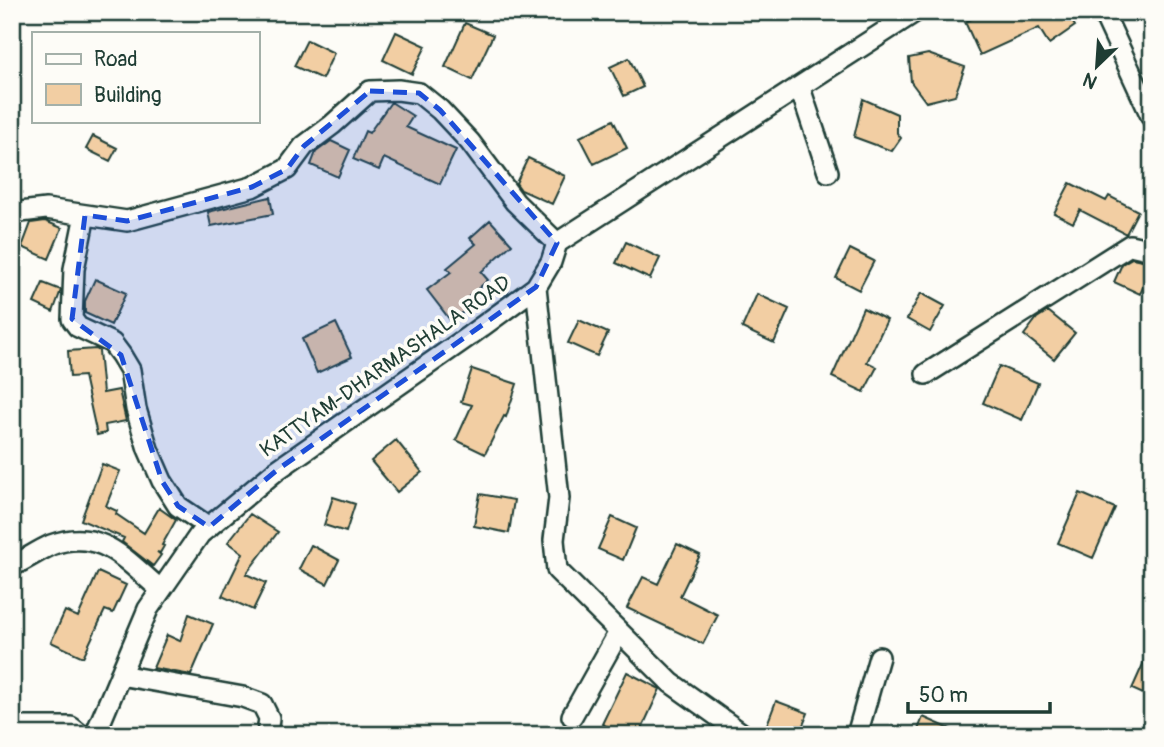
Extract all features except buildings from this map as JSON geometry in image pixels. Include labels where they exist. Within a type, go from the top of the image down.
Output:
[{"type":"street","points":[[12,214],[46,209],[127,221],[253,187],[286,169],[304,146],[370,91],[398,90],[419,93],[440,110],[470,142],[515,202],[557,243],[915,12]]},
{"type":"street","points":[[1103,12],[1152,118]]},
{"type":"street","points":[[800,88],[828,172]]},
{"type":"street","points":[[85,215],[74,269],[72,319],[78,327],[112,343],[121,355],[130,370],[136,409],[148,449],[162,481],[178,506],[209,527]]},
{"type":"street","name":"KATTYAM-DHARMASHALA ROAD","points":[[95,735],[148,609],[200,534],[277,470],[469,337],[536,287],[551,262],[557,243]]},
{"type":"street","points":[[926,374],[1130,245],[1152,250]]},
{"type":"street","points":[[536,287],[559,498],[554,540],[557,570],[671,683],[744,735]]},
{"type":"street","points":[[12,566],[51,545],[75,539],[93,540],[113,549],[161,590]]},
{"type":"street","points":[[572,716],[619,632]]},
{"type":"street","points":[[857,735],[879,657]]},
{"type":"street","points":[[120,675],[243,697],[262,704],[269,718],[267,735]]},
{"type":"street","points":[[12,727],[71,727],[80,735]]},
{"type":"highlighted area","points":[[370,91],[419,93],[440,110],[557,243],[536,287],[277,470],[209,527],[178,506],[162,481],[121,355],[72,319],[85,215],[127,221],[252,187],[287,169],[304,146]]}]
